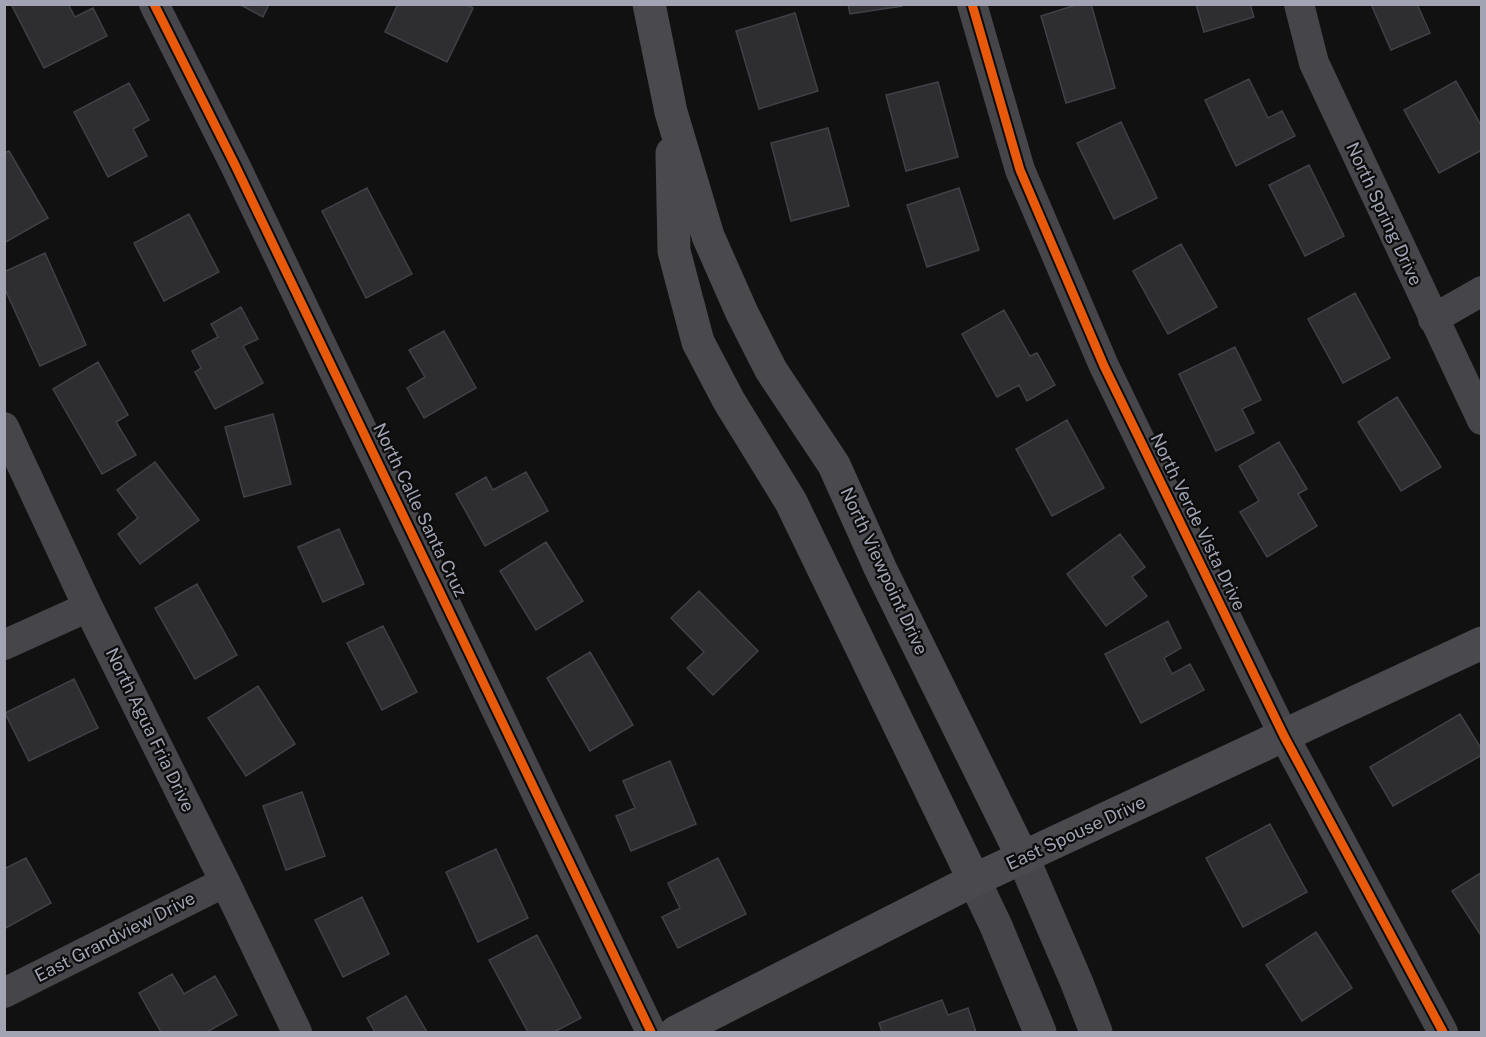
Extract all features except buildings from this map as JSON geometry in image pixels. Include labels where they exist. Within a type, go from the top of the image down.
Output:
[{"type":"main road","name":"North Viewpoint Drive","points":[[649,4],[671,112],[708,236],[742,313],[771,370],[834,465],[881,570],[1023,858]]},
{"type":"main road","name":"North Viewpoint Drive","points":[[671,112],[674,251],[698,342],[729,401],[791,502],[974,880]]},
{"type":"main road","name":"East Spouse Drive","points":[[676,1032],[974,880],[1482,643]]},
{"type":"street","name":"North Calle Santa Cruz","points":[[154,4],[240,175],[651,1032]]},
{"type":"street","name":"North Verde Vista Drive","points":[[972,4],[1025,181],[1104,366],[1284,736],[1443,1032]]},
{"type":"street","name":"North Spring Drive","points":[[1299,4],[1314,63],[1482,420]]},
{"type":"street","points":[[1433,318],[1482,291]]},
{"type":"street","name":"North Agua Fria Drive","points":[[4,427],[88,608],[297,1032]]},
{"type":"street","points":[[4,645],[88,608]]},
{"type":"street","name":"North Viewpoint Drive","points":[[1023,858],[1096,1032]]},
{"type":"street","name":"North Viewpoint Drive","points":[[974,880],[1040,1032]]},
{"type":"street","name":"East Grandview Drive","points":[[4,993],[225,882]]},
{"type":"cycle path","points":[[154,4],[235,165],[651,1032]]},
{"type":"cycle path","points":[[972,4],[1020,170],[1104,366],[1284,736],[1443,1032]]}]
